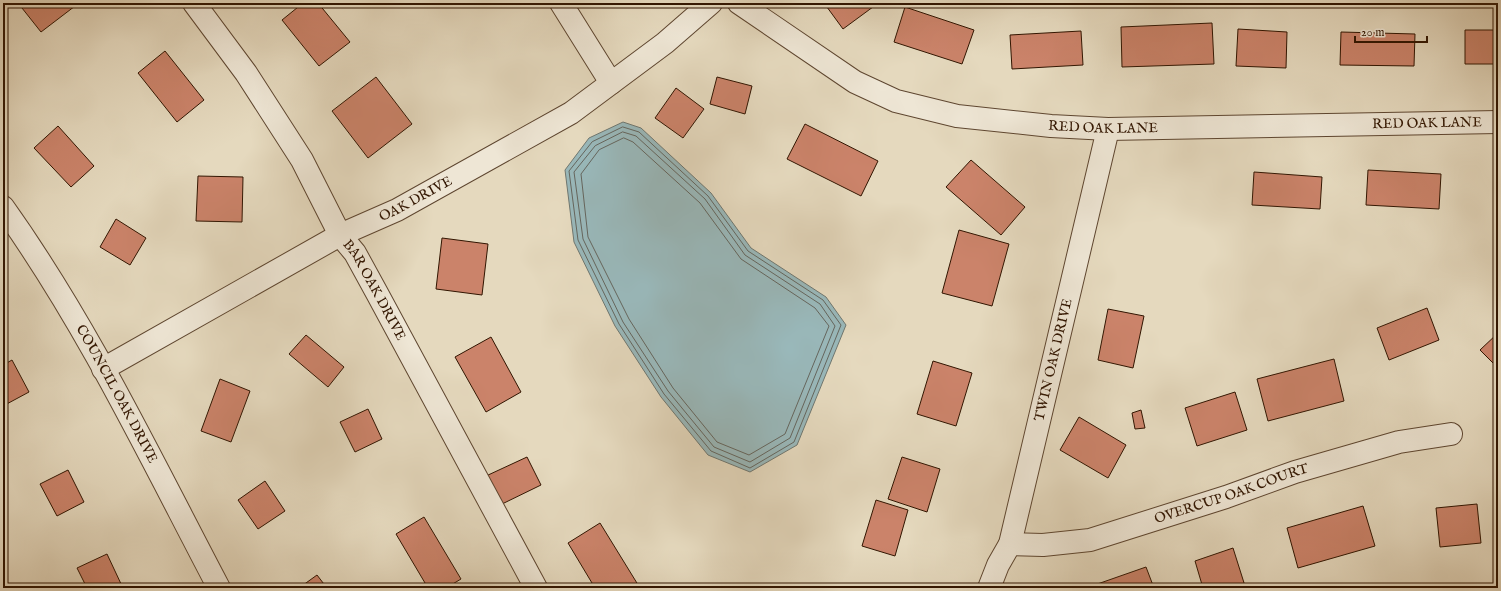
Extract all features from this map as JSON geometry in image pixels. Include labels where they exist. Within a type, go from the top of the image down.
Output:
[{"type":"street","name":"BAR OAK DRIVE","points":[[194,3],[246,73],[302,160],[340,235],[355,253],[536,588]]},
{"type":"street","points":[[561,3],[611,83]]},
{"type":"street","name":"OAK DRIVE","points":[[103,369],[340,235],[397,210],[571,114],[665,43],[711,3]]},
{"type":"street","name":"RED OAK LANE","points":[[739,3],[855,82],[896,101],[957,116],[1051,126],[1108,129],[1498,122]]},
{"type":"street","name":"TWIN OAK DRIVE","points":[[989,588],[998,565],[1010,544],[1108,129]]},
{"type":"street","name":"COUNCIL OAK DRIVE","points":[[3,207],[38,257],[103,369],[219,588]]},
{"type":"street","name":"OVERCUP OAK COURT","points":[[1010,544],[1043,545],[1090,540],[1226,498],[1295,472],[1399,442],[1451,434]]},
{"type":"water","points":[[623,122],[641,128],[711,193],[751,248],[826,297],[846,325],[797,445],[750,472],[708,455],[661,397],[615,326],[574,242],[565,170],[589,138]]},
{"type":"building","points":[[18,3],[79,3],[41,32]]},
{"type":"building","points":[[303,3],[318,3],[350,42],[319,66],[282,20]]},
{"type":"building","points":[[824,3],[877,3],[877,4],[843,29]]},
{"type":"building","points":[[905,7],[974,30],[962,64],[894,42]]},
{"type":"building","points":[[1212,23],[1214,64],[1122,67],[1121,27]]},
{"type":"building","points":[[1238,29],[1287,32],[1286,68],[1236,66]]},
{"type":"building","points":[[1465,30],[1498,30],[1498,64],[1465,64]]},
{"type":"building","points":[[1081,31],[1083,65],[1012,69],[1010,35]]},
{"type":"building","points":[[1341,32],[1415,34],[1414,66],[1340,65]]},
{"type":"building","points":[[165,51],[204,100],[177,122],[138,73]]},
{"type":"building","points":[[376,77],[412,124],[368,158],[332,111]]},
{"type":"building","points":[[717,77],[752,86],[745,114],[710,104]]},
{"type":"building","points":[[676,88],[704,109],[683,138],[655,118]]},
{"type":"building","points":[[805,124],[878,161],[861,196],[787,159]]},
{"type":"building","points":[[58,126],[94,166],[71,187],[34,148]]},
{"type":"building","points":[[971,160],[1025,207],[1001,235],[946,187]]},
{"type":"building","points":[[1368,170],[1441,174],[1439,209],[1366,205]]},
{"type":"building","points":[[1254,172],[1322,177],[1320,209],[1252,205]]},
{"type":"building","points":[[198,176],[243,177],[242,222],[196,221]]},
{"type":"building","points":[[116,219],[146,238],[130,265],[100,247]]},
{"type":"building","points":[[959,230],[1009,244],[992,306],[942,293]]},
{"type":"building","points":[[442,238],[488,244],[482,295],[436,289]]},
{"type":"building","points":[[1427,308],[1439,340],[1389,360],[1377,328]]},
{"type":"building","points":[[1108,309],[1144,316],[1133,368],[1098,360]]},
{"type":"building","points":[[1498,333],[1498,368],[1480,350]]},
{"type":"building","points":[[306,335],[344,367],[328,387],[289,354]]},
{"type":"building","points":[[491,337],[521,392],[486,412],[455,357]]},
{"type":"building","points":[[1334,359],[1344,401],[1268,421],[1257,379]]},
{"type":"building","points":[[12,360],[29,392],[3,406],[3,365]]},
{"type":"building","points":[[933,361],[972,373],[956,426],[917,414]]},
{"type":"building","points":[[220,379],[250,391],[231,442],[201,431]]},
{"type":"building","points":[[1235,392],[1247,430],[1197,446],[1185,408]]},
{"type":"building","points":[[368,409],[382,439],[355,452],[340,422]]},
{"type":"building","points":[[1141,410],[1145,428],[1135,429],[1132,413]]},
{"type":"building","points":[[1079,417],[1126,445],[1108,478],[1060,450]]},
{"type":"building","points":[[527,457],[541,485],[500,505],[486,476]]},
{"type":"building","points":[[902,457],[940,469],[927,512],[888,499]]},
{"type":"building","points":[[68,470],[84,502],[57,516],[40,484]]},
{"type":"building","points":[[265,481],[285,511],[258,529],[238,500]]},
{"type":"building","points":[[876,500],[908,510],[895,556],[862,546]]},
{"type":"building","points":[[1477,504],[1481,543],[1440,547],[1436,508]]},
{"type":"building","points":[[1363,506],[1375,546],[1298,568],[1287,528]]},
{"type":"building","points":[[424,517],[461,579],[446,588],[428,588],[396,534]]},
{"type":"building","points":[[600,523],[640,588],[595,588],[568,543]]},
{"type":"building","points":[[1233,548],[1245,586],[1239,588],[1203,588],[1195,561]]},
{"type":"building","points":[[107,554],[122,586],[119,588],[87,588],[77,568]]},
{"type":"building","points":[[1146,567],[1154,588],[1086,588]]},
{"type":"building","points":[[317,575],[327,588],[299,588]]},
{"type":"building","points":[[876,584],[910,588],[876,588]]}]
